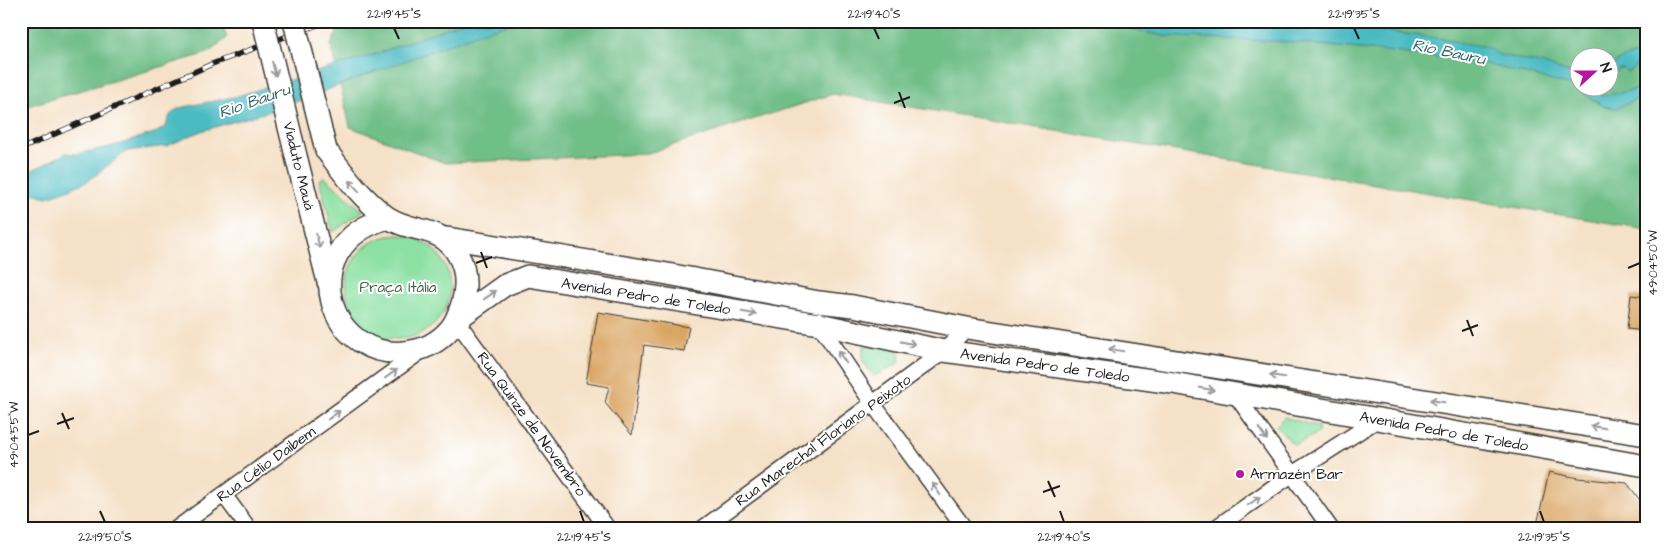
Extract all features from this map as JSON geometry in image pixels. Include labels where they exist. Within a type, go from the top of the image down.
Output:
[{"type":"main road","name":"Viaduto Mauá","points":[[262,21],[328,282]]},
{"type":"main road","name":"Viaduto Mauá","points":[[294,21],[326,150],[352,185],[388,218]]},
{"type":"main road","points":[[388,218],[447,238],[459,257],[465,278],[464,300],[456,320],[443,337],[425,348],[403,353],[380,351],[359,341],[342,325],[332,304],[328,282],[334,262],[342,246],[355,232],[371,222],[388,218]]},
{"type":"main road","name":"Avenida Pedro de Toledo","points":[[447,238],[662,273],[819,302],[853,306],[967,328],[1646,435]]},
{"type":"main road","name":"Avenida Pedro de Toledo","points":[[456,320],[505,285],[528,276],[819,324],[944,351],[1173,383],[1646,466]]},
{"type":"main road","points":[[1173,383],[1177,360]]},
{"type":"street","points":[[819,302],[819,324],[873,404],[965,529]]},
{"type":"street","name":"Rua Quinze de Novembro","points":[[456,320],[608,529]]},
{"type":"street","name":"Rua Marechal Floriano Peixoto","points":[[702,529],[944,351],[967,328]]},
{"type":"street","name":"Rua Célio Daibem","points":[[176,529],[425,348]]},
{"type":"street","points":[[1235,394],[1331,529]]},
{"type":"street","points":[[1214,529],[1291,474],[1377,420]]},
{"type":"street","points":[[224,495],[249,529]]},
{"type":"green space","points":[[21,21],[221,21],[227,38],[208,53],[21,108]]},
{"type":"green space","points":[[362,21],[1646,21],[1646,229],[833,94],[648,153],[445,163],[350,127],[331,45],[338,30]]},
{"type":"green space","points":[[324,177],[363,211],[333,232],[319,180]]},
{"type":"green space","name":"Praça Itália","points":[[398,235],[418,239],[427,244],[441,258],[446,267],[450,287],[446,307],[441,316],[427,330],[418,335],[398,339],[378,335],[369,330],[355,316],[350,307],[346,287],[350,267],[355,258],[369,244],[378,239]]},
{"type":"green space","points":[[864,346],[900,349],[899,363],[874,376],[862,360]]},
{"type":"green space","points":[[1284,417],[1319,427],[1318,433],[1294,445],[1276,426]]},
{"type":"water","name":"Rio Bauru","points":[[465,21],[518,21],[481,32],[274,110],[201,131],[167,146],[127,151],[88,181],[47,197],[32,193],[21,200],[21,176],[66,153],[76,154],[114,146],[157,132],[166,126],[170,115],[179,108],[234,97],[376,54]]},
{"type":"water","name":"Rio Bauru","points":[[1095,21],[1304,21],[1446,39],[1467,45],[1484,46],[1500,55],[1544,64],[1570,72],[1570,85],[1471,60],[1290,42],[1163,36]]},
{"type":"water","points":[[1646,44],[1646,60],[1639,60],[1634,68],[1627,72],[1624,69],[1620,69],[1620,59],[1642,53]]},
{"type":"water","points":[[1646,77],[1646,95],[1617,108],[1603,106],[1591,98],[1620,98],[1620,92],[1638,89]]},
{"type":"building","points":[[1631,295],[1646,297],[1646,331],[1627,329]]},
{"type":"building","points":[[598,312],[689,327],[684,351],[644,345],[632,435],[605,403],[609,387],[586,383]]},
{"type":"building","points":[[1549,472],[1578,478],[1627,483],[1646,508],[1646,529],[1536,529]]},
{"type":"railway","points":[[21,149],[212,64],[328,21]]},
{"type":"place","name":"Armazén Bar","points":[[1240,474]]}]
